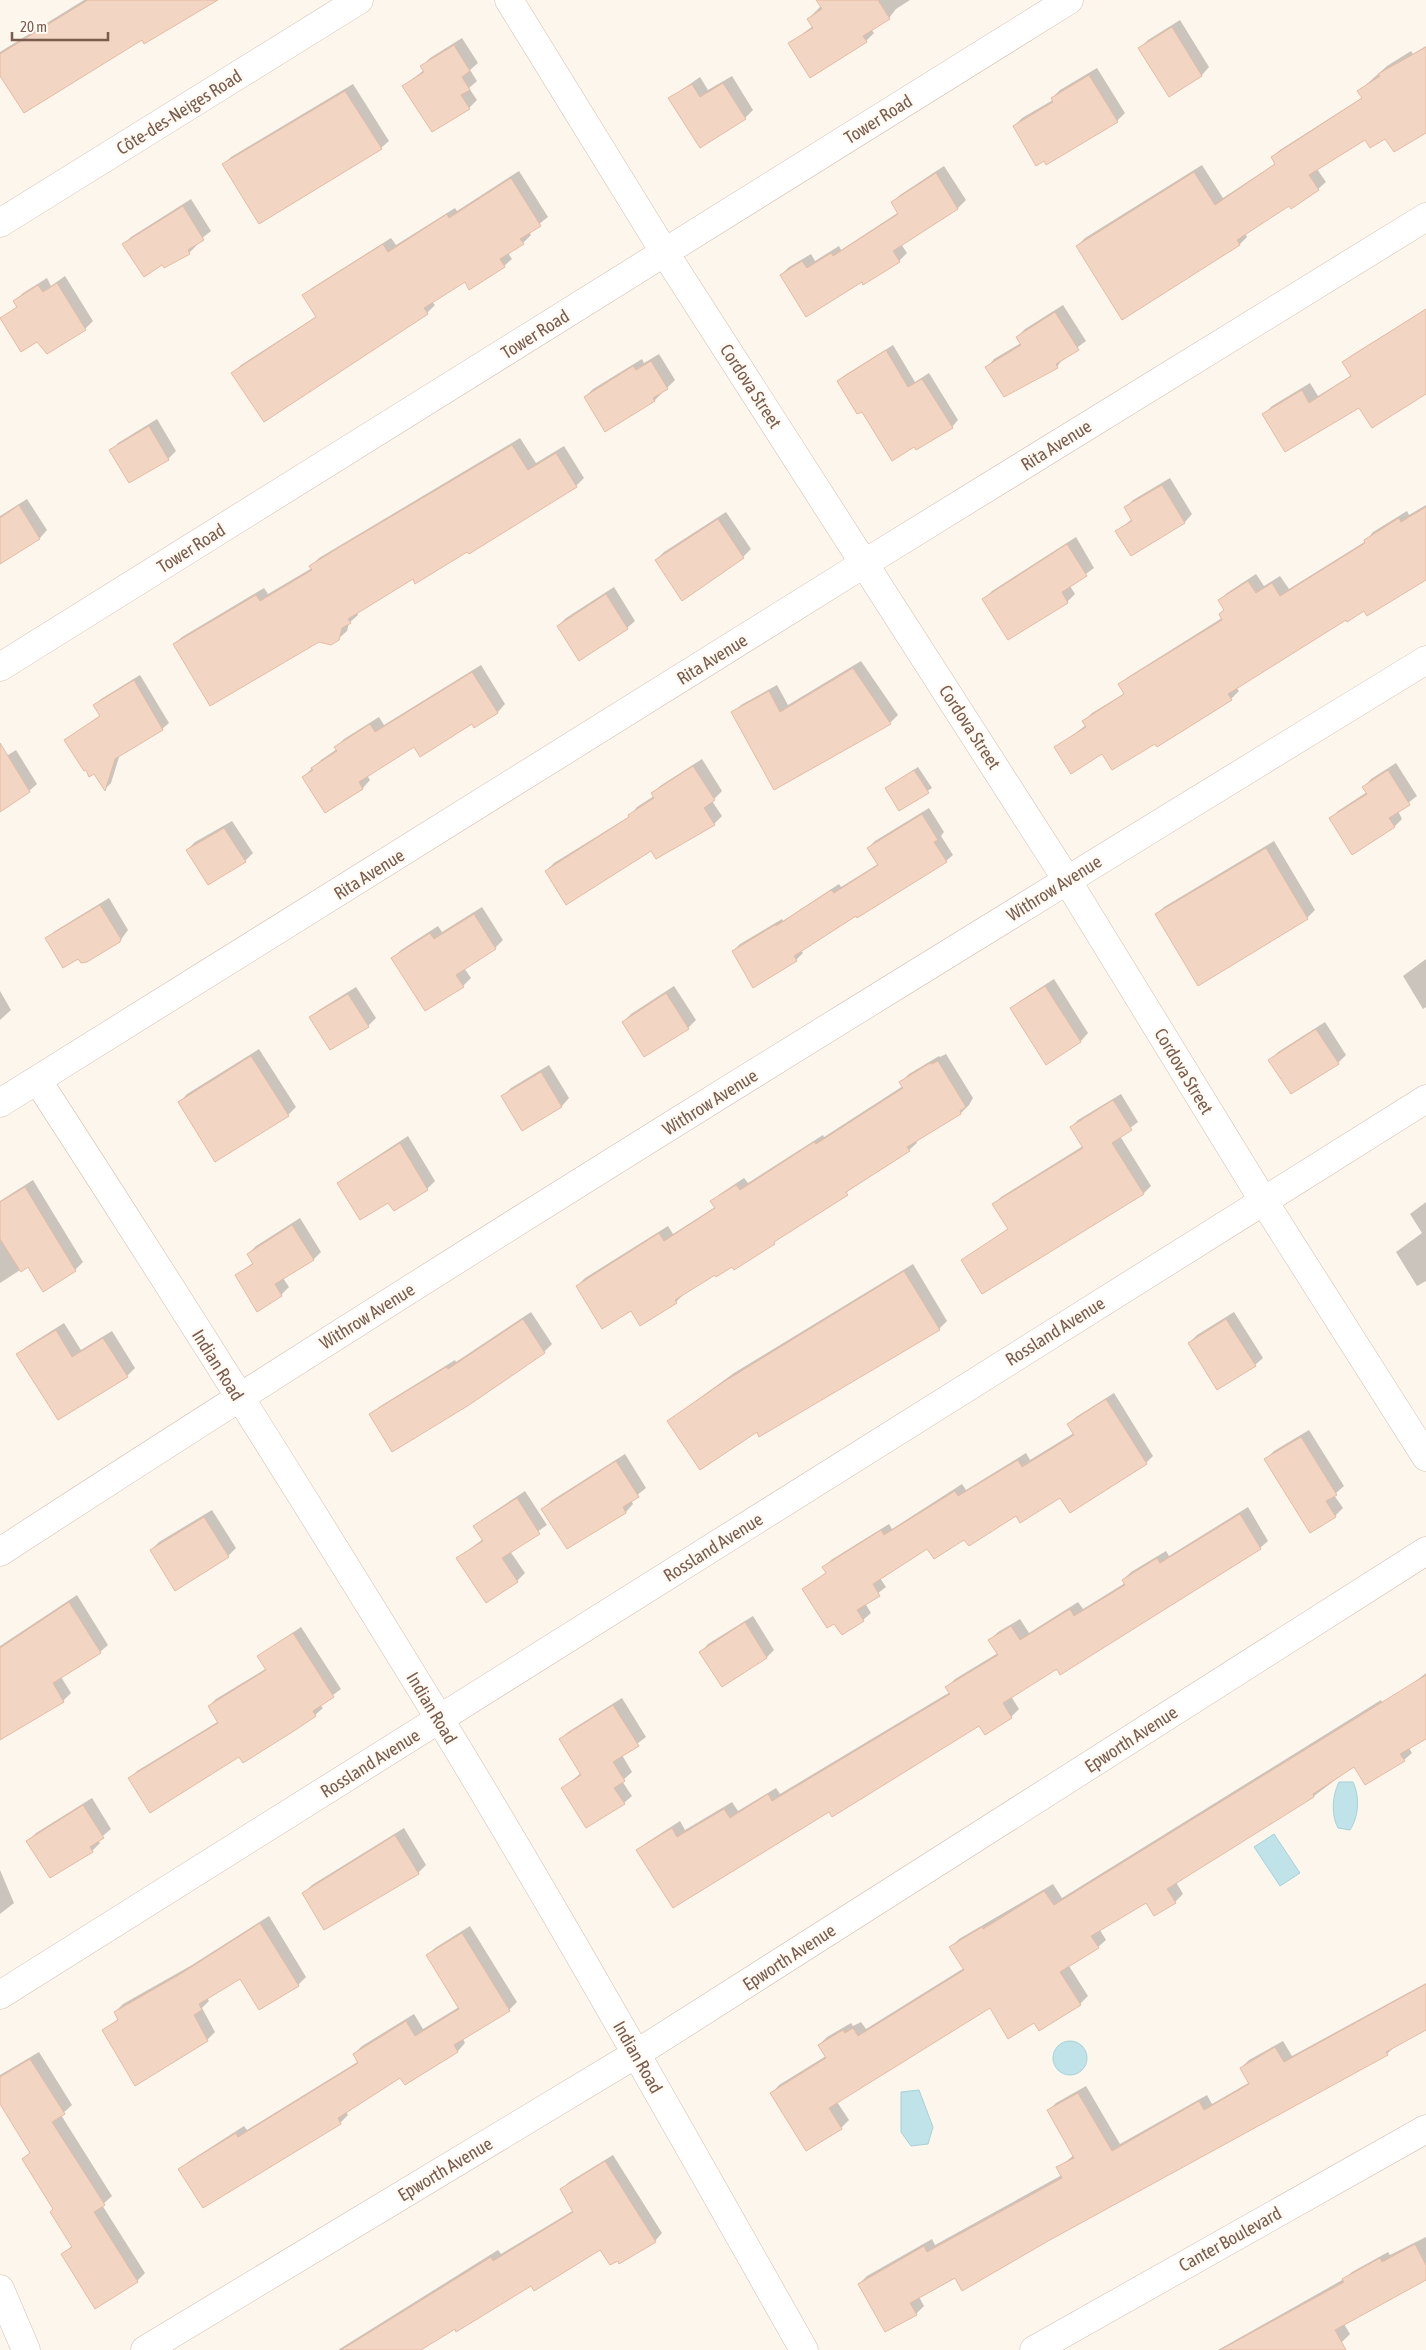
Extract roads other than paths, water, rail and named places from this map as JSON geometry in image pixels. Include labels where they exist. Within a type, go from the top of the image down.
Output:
[{"type":"street","name":"Côte-des-Neiges Road","points":[[0,224],[359,0]]},
{"type":"street","name":"Cordova Street","points":[[509,0],[665,253],[1067,880],[1263,1200],[1426,1457]]},
{"type":"street","name":"Tower Road","points":[[0,668],[1069,0]]},
{"type":"street","name":"Rita Avenue","points":[[0,1103],[864,563],[1426,217]]},
{"type":"street","name":"Withrow Avenue","points":[[0,1552],[239,1396],[1067,880],[1426,660]]},
{"type":"street","name":"Indian Road","points":[[38,1081],[239,1396],[440,1720],[636,2054],[804,2350]]},
{"type":"street","name":"Rossland Avenue","points":[[0,1995],[440,1720],[1263,1200],[1426,1100]]},
{"type":"street","name":"Epworth Avenue","points":[[145,2350],[636,2054],[1426,1551]]},
{"type":"street","name":"Canter Boulevard","points":[[1034,2350],[1426,2129]]},
{"type":"street","points":[[0,2290],[26,2350]]},
{"type":"water","points":[[1339,1782],[1353,1782],[1357,1794],[1357,1813],[1350,1830],[1338,1828],[1334,1817],[1334,1799]]},
{"type":"water","points":[[1274,1834],[1300,1873],[1280,1886],[1254,1847]]},
{"type":"water","points":[[1070,2041],[1082,2046],[1087,2058],[1082,2070],[1070,2075],[1058,2070],[1053,2058],[1058,2046]]},
{"type":"water","points":[[919,2090],[933,2127],[928,2144],[911,2146],[901,2132],[901,2092]]}]
